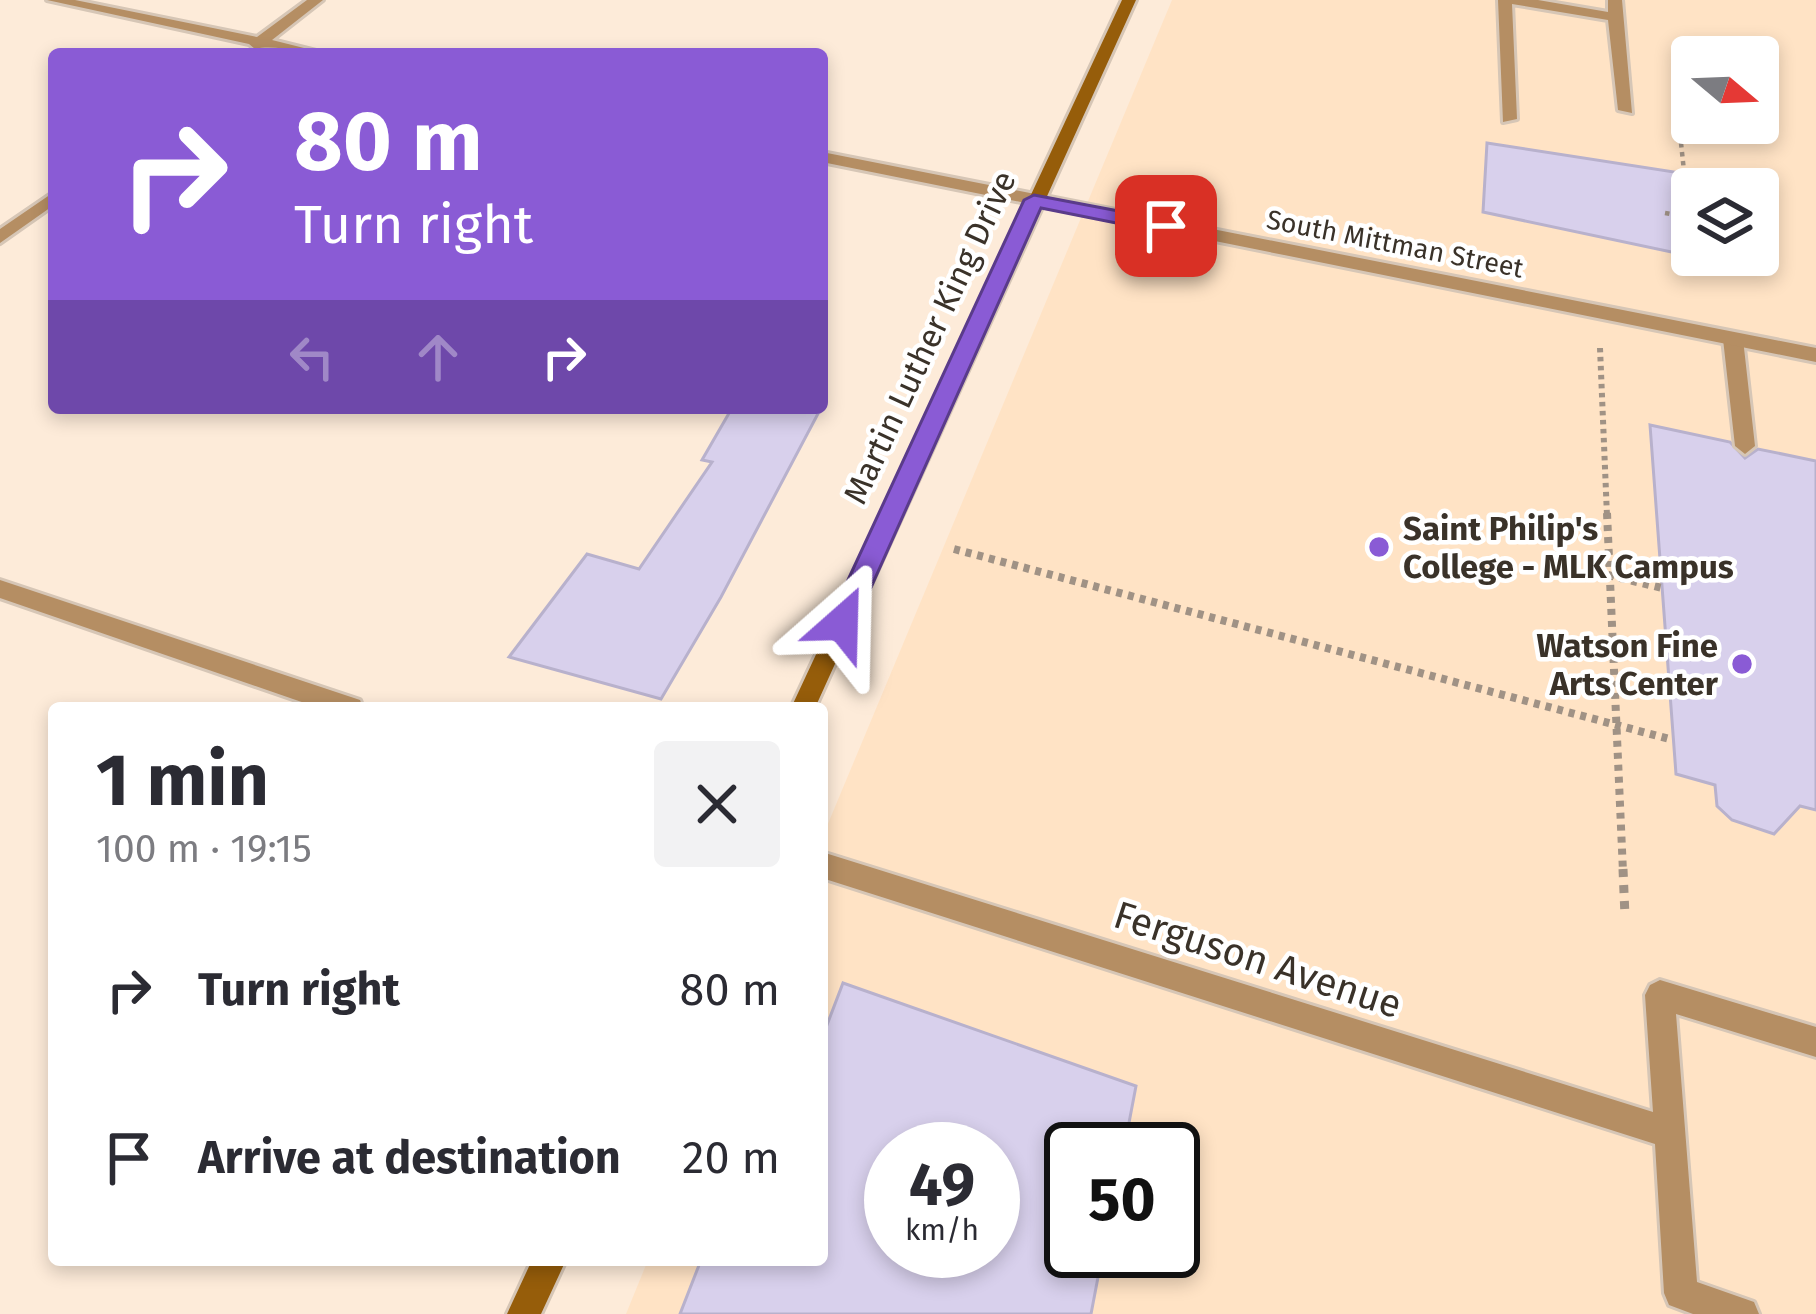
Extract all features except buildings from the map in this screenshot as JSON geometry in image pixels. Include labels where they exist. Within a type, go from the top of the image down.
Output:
[{"type":"main road","name":"Martin Luther King Drive","points":[[806,702],[1129,0]]},
{"type":"main road","points":[[524,1314],[546,1266]]},
{"type":"street","points":[[54,0],[290,48]]},
{"type":"street","points":[[252,48],[316,0]]},
{"type":"street","points":[[1508,118],[1508,0],[1615,9],[1626,110]]},
{"type":"street","name":"South Mittman Street","points":[[828,158],[1816,355]]},
{"type":"street","points":[[0,238],[48,202]]},
{"type":"street","points":[[1733,339],[1745,446]]},
{"type":"street","points":[[0,589],[333,702]]},
{"type":"street","name":"Ferguson Avenue","points":[[828,868],[1669,1133]]},
{"type":"street","points":[[1742,1314],[1681,1293],[1660,995],[1816,1042]]},
{"type":"path","points":[[1666,213],[1671,214]]},
{"type":"path","points":[[1599,328],[1625,916]]},
{"type":"path","points":[[954,549],[1673,740]]},
{"type":"path","points":[[1608,575],[1662,588]]},
{"type":"shaded area","name":"Saint Philip's College - MLK Campus","points":[[1172,0],[1816,0],[1816,1314],[626,1314],[646,1266],[828,1266],[828,824]]},
{"type":"place","name":"Saint Philip's College - MLK Campus","points":[[1379,547]]},
{"type":"place","name":"Watson Fine Arts Center","points":[[1742,664]]},
{"type":"route","points":[[842,623],[1034,200],[1166,226]]}]
